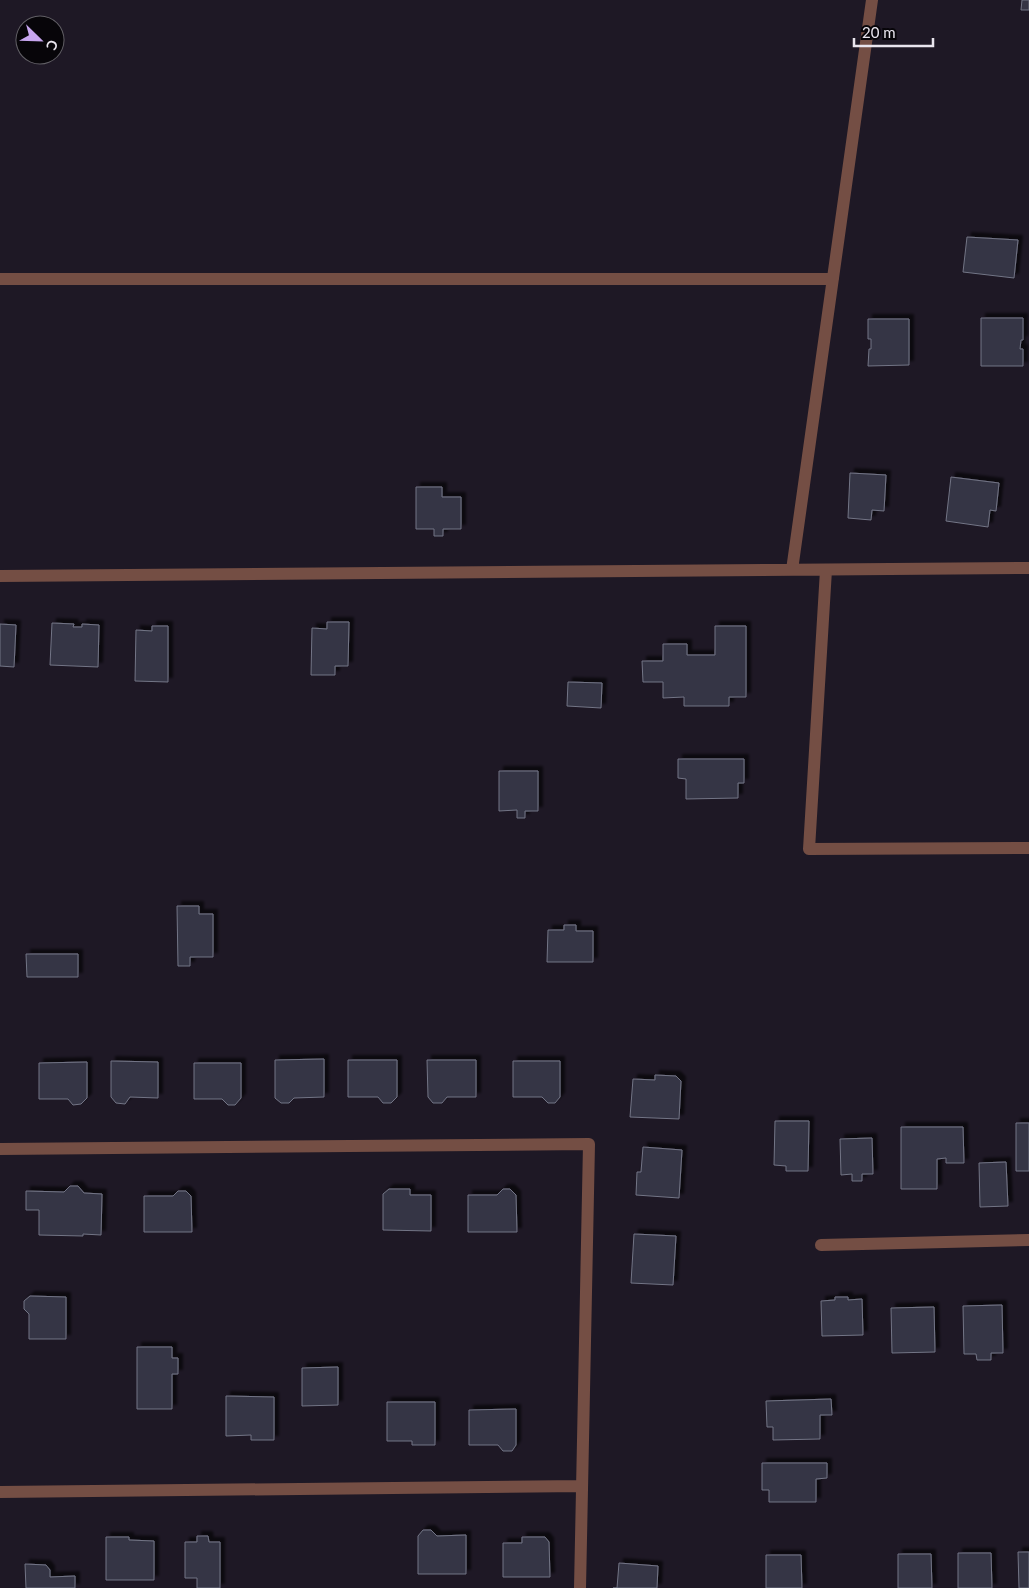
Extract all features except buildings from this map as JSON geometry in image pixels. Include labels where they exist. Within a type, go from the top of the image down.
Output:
[{"type":"street","points":[[792,570],[872,0]]},
{"type":"street","points":[[0,279],[833,278]]},
{"type":"street","points":[[0,576],[1029,568]]},
{"type":"street","points":[[826,570],[809,850],[1029,848]]},
{"type":"street","points":[[0,1150],[589,1144],[580,1588]]},
{"type":"street","points":[[821,1245],[1029,1240]]},
{"type":"street","points":[[0,1492],[582,1486]]}]
